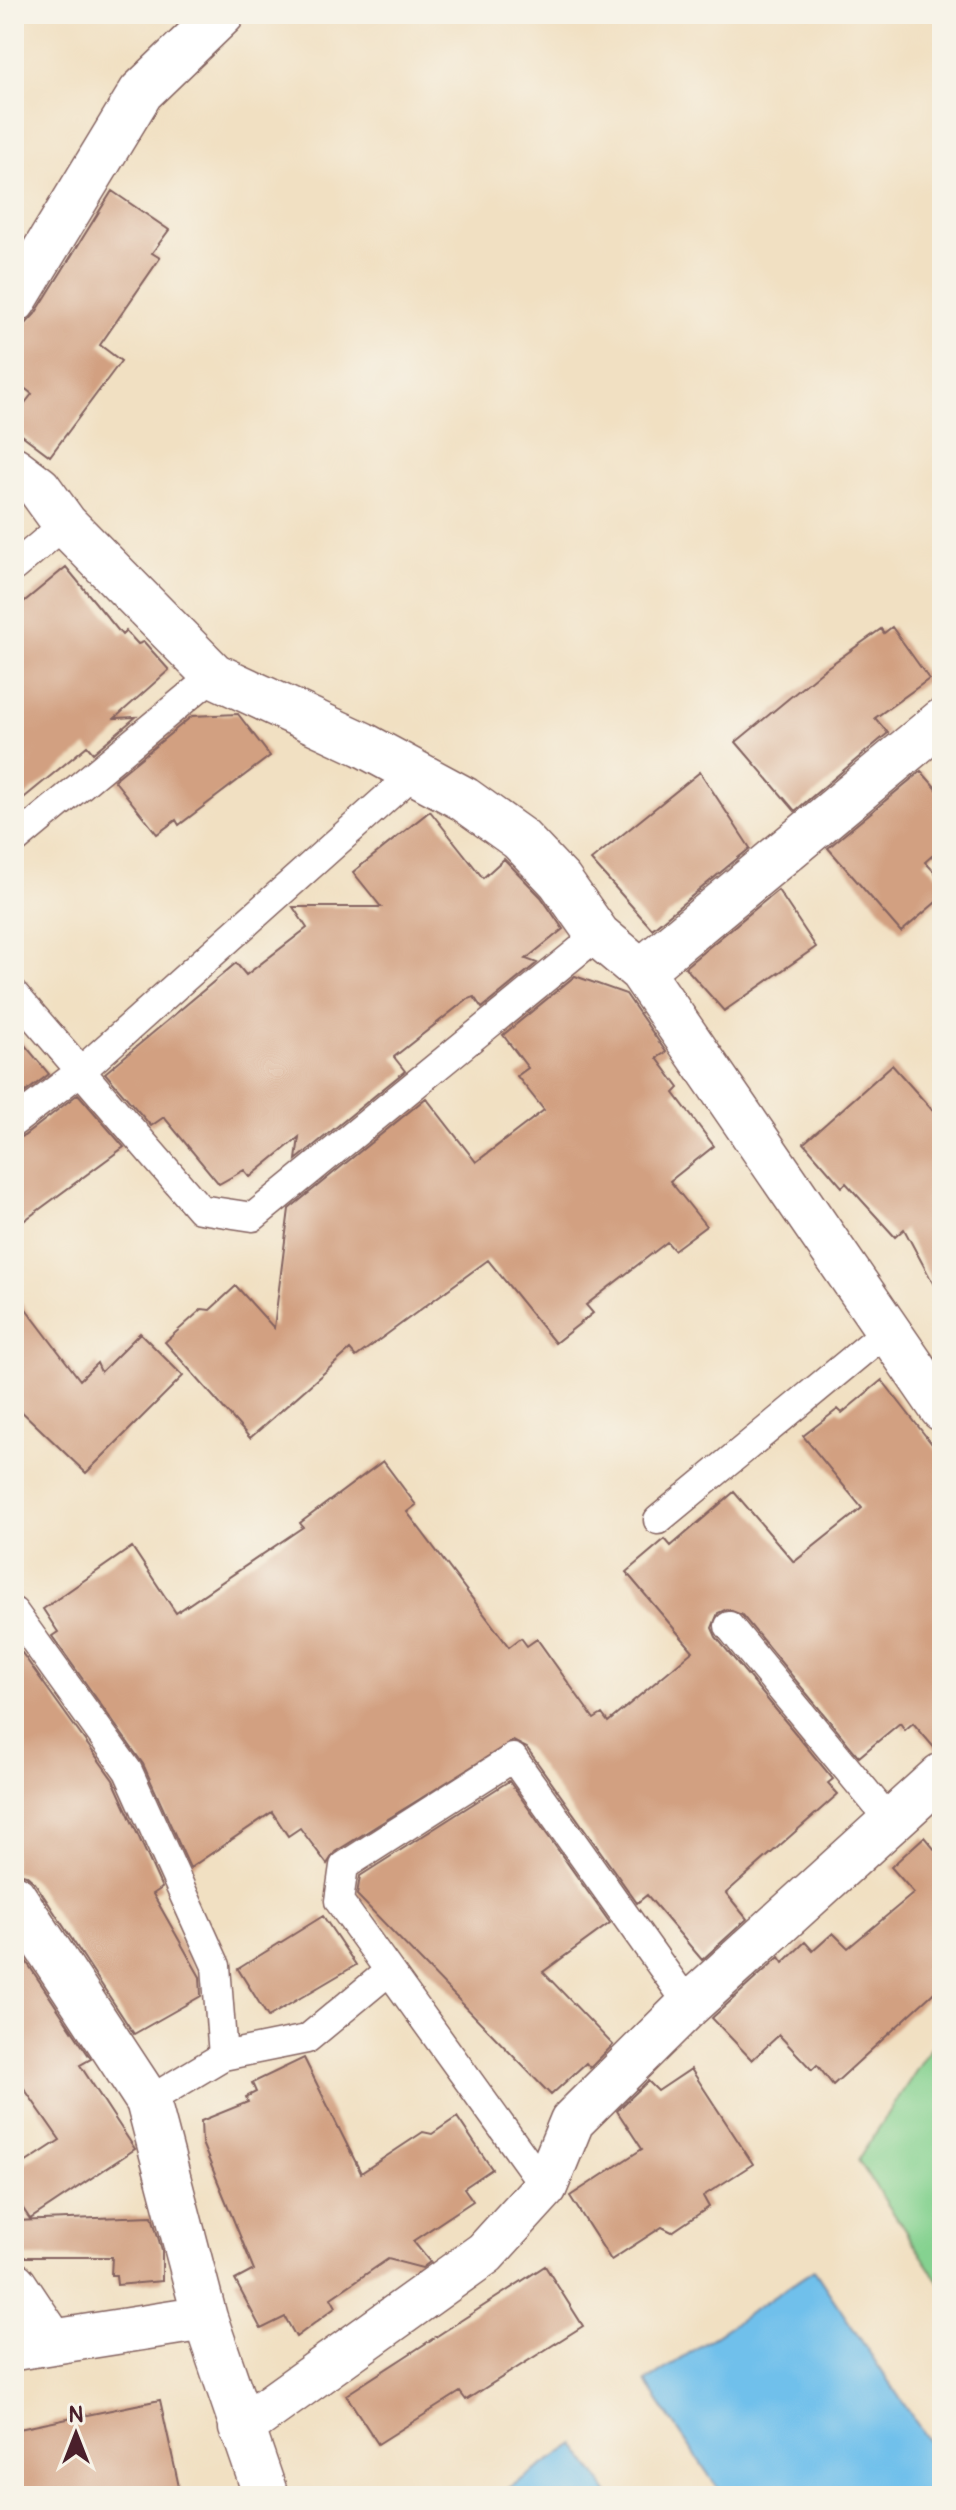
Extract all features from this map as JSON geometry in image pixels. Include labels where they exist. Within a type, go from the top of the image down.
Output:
[{"type":"street","points":[[14,301],[141,92],[222,14]]},
{"type":"street","points":[[14,469],[39,488],[65,524],[214,675],[362,744],[464,799],[520,839],[560,881],[598,935],[641,971],[942,1409]]},
{"type":"street","points":[[641,971],[942,721]]},
{"type":"street","points":[[241,2428],[485,2253],[545,2187],[572,2121],[689,2005],[942,1775]]},
{"type":"street","points":[[14,1897],[148,2101],[205,2318],[266,2496]]},
{"type":"street","points":[[14,2284],[33,2345],[205,2318]]},
{"type":"lane","points":[[14,567],[65,524]]},
{"type":"lane","points":[[14,841],[214,675]]},
{"type":"lane","points":[[14,1122],[82,1070],[413,774]]},
{"type":"lane","points":[[14,994],[200,1209],[253,1217],[598,935]]},
{"type":"lane","points":[[658,1520],[888,1330]]},
{"type":"lane","points":[[14,1612],[128,1771],[216,1966],[223,2056]]},
{"type":"lane","points":[[729,1626],[891,1822]]},
{"type":"lane","points":[[545,2187],[339,1901],[344,1866],[513,1758],[689,2005]]},
{"type":"lane","points":[[148,2101],[223,2056],[307,2039],[389,1971]]},
{"type":"green space","points":[[942,2031],[942,2286],[858,2160]]},
{"type":"water","points":[[814,2270],[942,2461],[942,2496],[723,2496],[646,2382]]},
{"type":"water","points":[[575,2444],[610,2496],[497,2496]]},
{"type":"building","points":[[112,191],[169,230],[152,253],[160,258],[100,345],[121,361],[50,456],[14,429],[14,417],[32,394],[14,380],[14,337],[35,314]]},
{"type":"building","points":[[66,567],[122,635],[126,631],[138,644],[144,642],[169,670],[115,718],[136,717],[93,753],[87,746],[14,806],[14,610]]},
{"type":"building","points":[[892,627],[929,679],[875,718],[888,733],[795,811],[736,742],[822,671],[881,629],[884,633]]},
{"type":"building","points":[[238,714],[270,756],[179,825],[176,820],[157,834],[114,780],[192,716]]},
{"type":"building","points":[[921,771],[942,795],[942,847],[925,862],[942,880],[942,897],[901,932],[828,848]]},
{"type":"building","points":[[700,772],[750,848],[652,929],[591,860]]},
{"type":"building","points":[[430,811],[483,878],[504,859],[541,897],[563,929],[526,959],[537,963],[482,1008],[474,997],[466,1000],[394,1057],[405,1071],[296,1160],[299,1137],[250,1177],[244,1170],[219,1184],[164,1117],[151,1126],[105,1073],[236,963],[246,975],[307,928],[293,907],[381,907],[353,872]]},
{"type":"building","points":[[778,890],[816,947],[724,1011],[685,967]]},
{"type":"building","points":[[575,976],[626,994],[666,1052],[657,1058],[679,1088],[674,1093],[714,1146],[670,1181],[706,1226],[674,1250],[667,1242],[586,1305],[593,1313],[555,1343],[488,1260],[356,1357],[350,1350],[250,1438],[165,1342],[202,1309],[210,1310],[236,1286],[274,1328],[289,1209],[426,1098],[476,1162],[544,1110],[517,1076],[528,1068],[503,1035]]},
{"type":"building","points":[[14,1032],[49,1074],[14,1101]]},
{"type":"building","points":[[892,1065],[942,1121],[942,1300],[904,1229],[895,1237],[846,1183],[842,1187],[804,1143]]},
{"type":"building","points":[[78,1094],[124,1147],[14,1228],[14,1139],[24,1136]]},
{"type":"building","points":[[14,1293],[80,1380],[97,1363],[101,1372],[140,1333],[183,1376],[86,1473],[14,1404]]},
{"type":"building","points":[[882,1380],[942,1457],[942,1751],[937,1751],[913,1723],[905,1730],[900,1723],[859,1757],[742,1615],[727,1609],[718,1613],[712,1628],[716,1637],[833,1779],[828,1783],[838,1794],[726,1893],[747,1919],[702,1960],[647,1895],[637,1903],[527,1748],[513,1741],[335,1852],[327,1864],[300,1828],[288,1836],[272,1812],[190,1868],[143,1764],[52,1636],[58,1632],[43,1609],[132,1547],[176,1613],[303,1527],[300,1523],[383,1461],[416,1505],[407,1512],[509,1647],[521,1638],[527,1646],[537,1639],[594,1719],[602,1714],[608,1722],[693,1651],[626,1572],[665,1539],[671,1546],[734,1492],[794,1562],[862,1508],[803,1436],[838,1409],[842,1413]]},
{"type":"building","points":[[22,1653],[113,1780],[162,1888],[153,1894],[200,1977],[201,1996],[134,2034],[35,1883],[26,1875],[14,1872],[14,1657]]},
{"type":"building","points":[[509,1781],[610,1923],[543,1972],[613,2045],[590,2068],[586,2063],[551,2095],[357,1895],[360,1876]]},
{"type":"building","points":[[924,1837],[942,1858],[942,1985],[833,2085],[817,2065],[812,2070],[779,2035],[752,2060],[712,2018],[779,1957],[783,1963],[805,1942],[813,1951],[833,1933],[848,1948],[914,1893],[891,1867]]},
{"type":"building","points":[[323,1916],[356,1965],[268,2017],[238,1969]]},
{"type":"building","points":[[14,1943],[91,2059],[80,2065],[135,2149],[30,2219],[14,2195],[14,2170],[60,2140],[14,2074]]},
{"type":"building","points":[[304,2058],[361,2173],[423,2132],[432,2134],[457,2117],[492,2169],[464,2188],[473,2201],[413,2241],[430,2262],[422,2268],[388,2259],[331,2298],[336,2307],[296,2337],[285,2317],[261,2329],[235,2280],[254,2270],[202,2143],[201,2121],[248,2102],[246,2097],[256,2092],[252,2083]]},
{"type":"building","points":[[691,2069],[753,2164],[703,2196],[709,2207],[672,2232],[662,2227],[611,2260],[570,2196],[642,2149],[617,2111],[648,2081],[658,2091]]},
{"type":"building","points":[[152,2216],[162,2251],[162,2281],[117,2285],[116,2275],[111,2275],[112,2257],[14,2257],[14,2221]]},
{"type":"building","points":[[545,2266],[583,2326],[466,2400],[460,2392],[378,2444],[346,2395]]},
{"type":"building","points":[[160,2400],[181,2496],[14,2496],[14,2430]]}]
